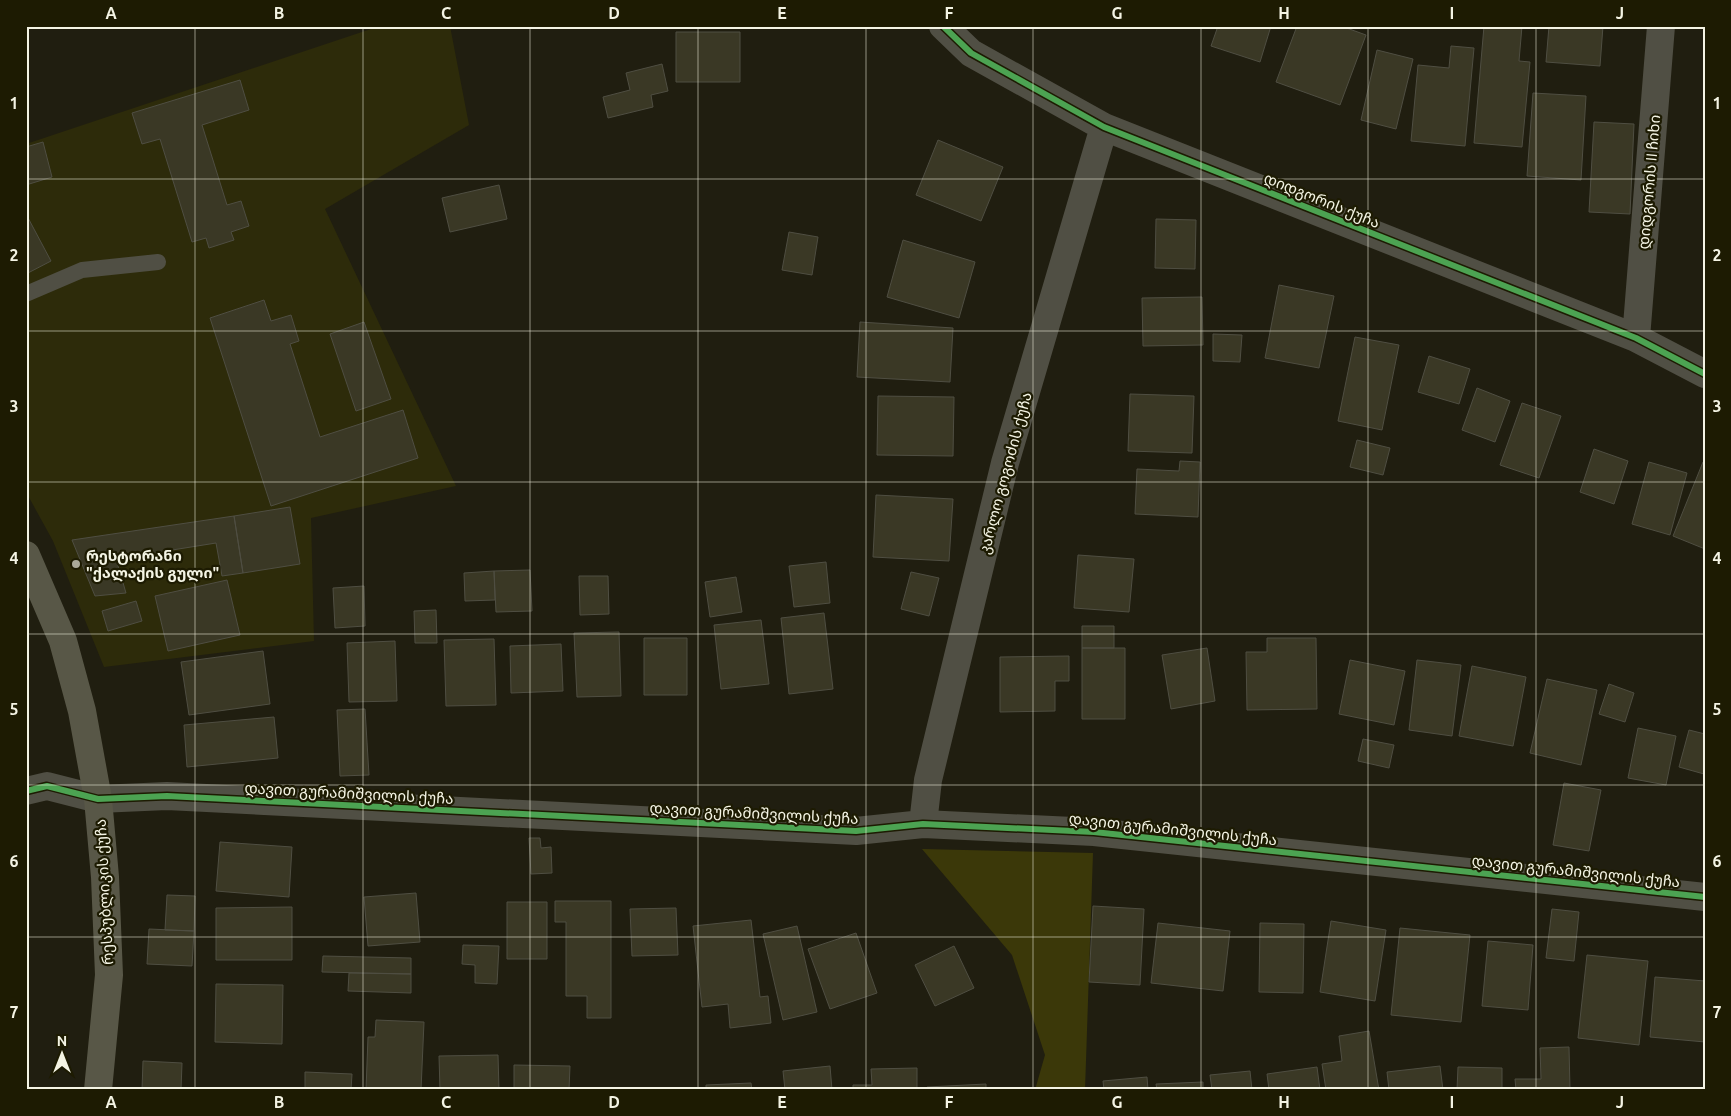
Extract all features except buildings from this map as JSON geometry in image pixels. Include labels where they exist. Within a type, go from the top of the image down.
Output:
[{"type":"main road","name":"რესპუბლიკის ქუჩა","points":[[26,555],[63,641],[82,711],[98,799],[105,877],[109,975],[98,1090]]},
{"type":"street","name":"დიდგორის ქუჩა","points":[[943,26],[971,53],[1104,127],[1636,338],[1705,374]]},
{"type":"street","name":"დიდგორის II ჩიხი","points":[[1636,338],[1661,26]]},
{"type":"street","name":"კარლო გოგოძის ქუჩა","points":[[923,824],[928,780],[1005,463],[1104,127]]},
{"type":"street","name":"დავით გურამიშვილის ქუჩა","points":[[26,791],[47,786],[98,799],[167,796],[856,831],[923,824],[1094,832],[1705,898]]},
{"type":"lane","points":[[26,294],[82,270],[158,262]]},
{"type":"shaded area","points":[[380,26],[450,26],[469,125],[325,209],[456,486],[311,518],[314,641],[104,667],[53,541],[26,492],[26,144]]},
{"type":"shaded area","points":[[922,849],[1093,853],[1085,1090],[1035,1090],[1045,1055],[1012,955]]},
{"type":"cycle path","points":[[943,26],[971,53],[1104,127],[1636,338],[1705,374]]},
{"type":"cycle path","points":[[26,791],[47,786],[98,799],[167,796],[856,831],[923,824],[1094,832],[1705,897]]},
{"type":"place","name":"რესტორანი \"ქალაქის გული\"","points":[[76,564]]}]
